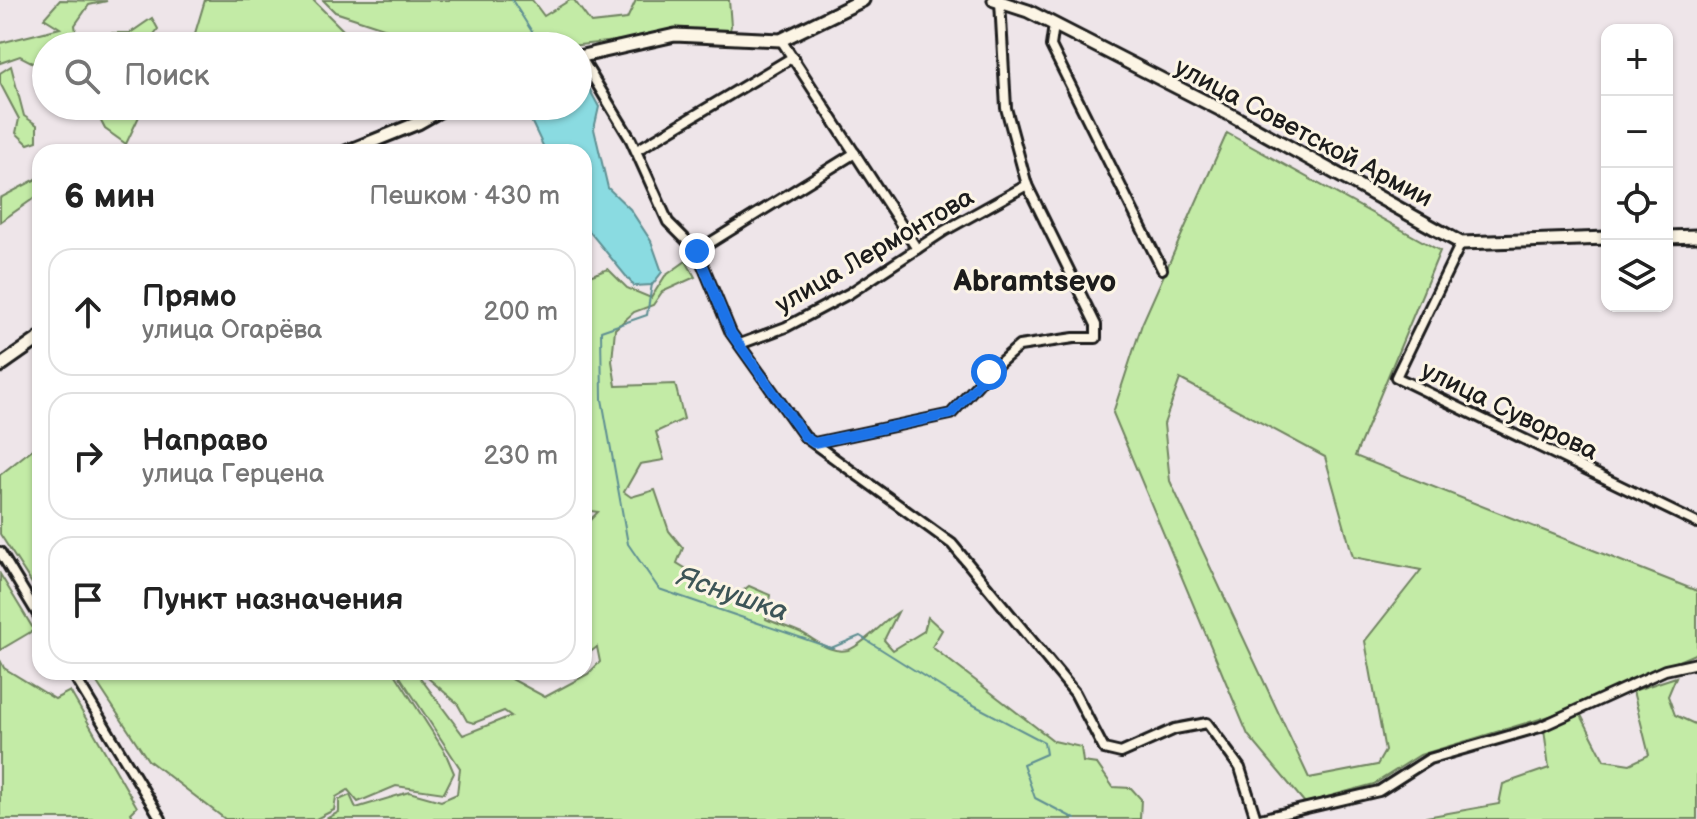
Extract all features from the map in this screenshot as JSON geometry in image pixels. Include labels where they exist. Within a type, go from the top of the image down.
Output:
[{"type":"street","points":[[592,53],[675,35],[781,40],[863,0]]},
{"type":"street","points":[[814,443],[951,414],[989,372],[1019,346],[1096,338],[1096,325],[1027,185],[1006,108],[997,0]]},
{"type":"street","name":"улица Советской Армии","points":[[997,0],[1054,25],[1233,116],[1461,243]]},
{"type":"street","points":[[1054,25],[1051,46],[1162,269]]},
{"type":"street","points":[[781,40],[917,249]]},
{"type":"street","points":[[637,150],[793,57]]},
{"type":"street","points":[[592,77],[637,150],[668,222],[697,251],[731,333],[805,437],[952,544],[1075,693],[1104,749],[1121,753],[1175,729],[1207,723],[1240,768],[1258,819],[1379,791],[1429,759],[1540,727],[1665,670],[1697,663]]},
{"type":"street","points":[[366,144],[423,120]]},
{"type":"street","points":[[697,251],[855,153]]},
{"type":"street","name":"улица Лермонтова","points":[[740,344],[786,327],[850,293],[917,249],[1027,185]]},
{"type":"street","points":[[1673,237],[1697,236]]},
{"type":"street","points":[[1461,243],[1601,238]]},
{"type":"street","name":"улица Суворова","points":[[1461,243],[1396,377],[1697,523]]},
{"type":"street","points":[[0,366],[32,344]]},
{"type":"street","points":[[0,552],[32,605]]},
{"type":"street","points":[[77,680],[161,819]]},
{"type":"green space","points":[[60,0],[107,1],[89,5],[75,25],[76,32],[44,32],[60,28],[44,18]]},
{"type":"green space","points":[[205,0],[313,0],[345,32],[195,32]]},
{"type":"green space","points":[[323,0],[532,0],[544,16],[574,0],[591,23],[627,19],[636,0],[729,0],[731,26],[729,34],[592,44],[592,32],[396,32],[335,12]]},
{"type":"green space","points":[[152,18],[158,29],[156,32],[131,32]]},
{"type":"green space","points":[[32,35],[32,62],[20,56],[0,63],[0,43]]},
{"type":"green space","points":[[11,66],[24,116],[37,125],[37,141],[28,144],[16,133],[19,119],[0,83],[0,73]]},
{"type":"green space","points":[[100,120],[137,120],[126,144],[105,129]]},
{"type":"green space","points":[[1227,133],[1440,251],[1355,456],[1697,591],[1697,653],[1553,715],[1420,755],[1374,784],[1305,803],[1248,735],[1113,413],[1142,324]],"holes":[[[1180,379],[1325,457],[1353,557],[1421,570],[1365,641],[1385,751],[1377,765],[1309,778],[1170,481],[1164,424]]]},
{"type":"green space","points":[[32,181],[32,200],[0,222],[0,198]]},
{"type":"green space","points":[[686,261],[695,277],[662,292],[653,305],[634,312],[615,329],[612,361],[616,386],[675,384],[684,419],[656,432],[664,460],[640,464],[624,492],[631,497],[655,490],[669,531],[683,548],[677,563],[734,598],[749,586],[770,595],[766,619],[835,650],[854,648],[898,612],[884,640],[893,650],[924,631],[928,617],[942,630],[932,647],[1054,741],[1081,747],[1083,762],[1097,764],[1113,787],[1131,788],[1141,799],[1140,819],[326,819],[339,812],[339,800],[350,795],[356,808],[409,792],[441,801],[457,794],[460,768],[402,680],[422,680],[463,735],[511,716],[504,711],[474,723],[467,721],[457,703],[430,680],[514,680],[545,697],[577,680],[592,680],[592,670],[600,662],[597,647],[592,651],[592,518],[598,512],[592,511],[592,275],[608,269],[627,288],[651,298],[665,276]]},
{"type":"green space","points":[[32,449],[32,584],[0,534],[0,475]]},
{"type":"green space","points":[[0,574],[32,631],[0,650]]},
{"type":"green space","points":[[0,660],[4,668],[55,699],[70,691],[137,807],[131,813],[134,819],[0,819]]},
{"type":"green space","points":[[1676,677],[1668,696],[1675,715],[1697,725],[1697,819],[1415,819],[1499,804],[1503,784],[1549,768],[1544,729],[1580,713],[1604,760],[1630,764],[1649,755],[1633,691]]},
{"type":"green space","points":[[95,680],[399,680],[445,752],[454,773],[444,793],[396,786],[358,802],[348,790],[336,797],[334,810],[316,819],[225,819],[148,760]]},
{"type":"water","points":[[592,94],[599,107],[594,129],[608,188],[630,209],[651,241],[662,272],[652,285],[634,286],[592,235],[592,144],[542,144],[531,120],[592,120]]},
{"type":"waterway","name":"Яснушка","points":[[512,0],[532,32]]},
{"type":"waterway","name":"Яснушка","points":[[652,284],[647,315],[601,331],[602,399],[628,544],[659,589],[831,648],[860,636],[949,692],[1044,742],[1046,754],[1023,764],[1035,798],[1075,819]]},
{"type":"district","name":"Abramtsevo","points":[[1035,281]]},
{"type":"route","points":[[697,251],[731,333],[805,437],[814,443],[951,414],[989,372]]}]
